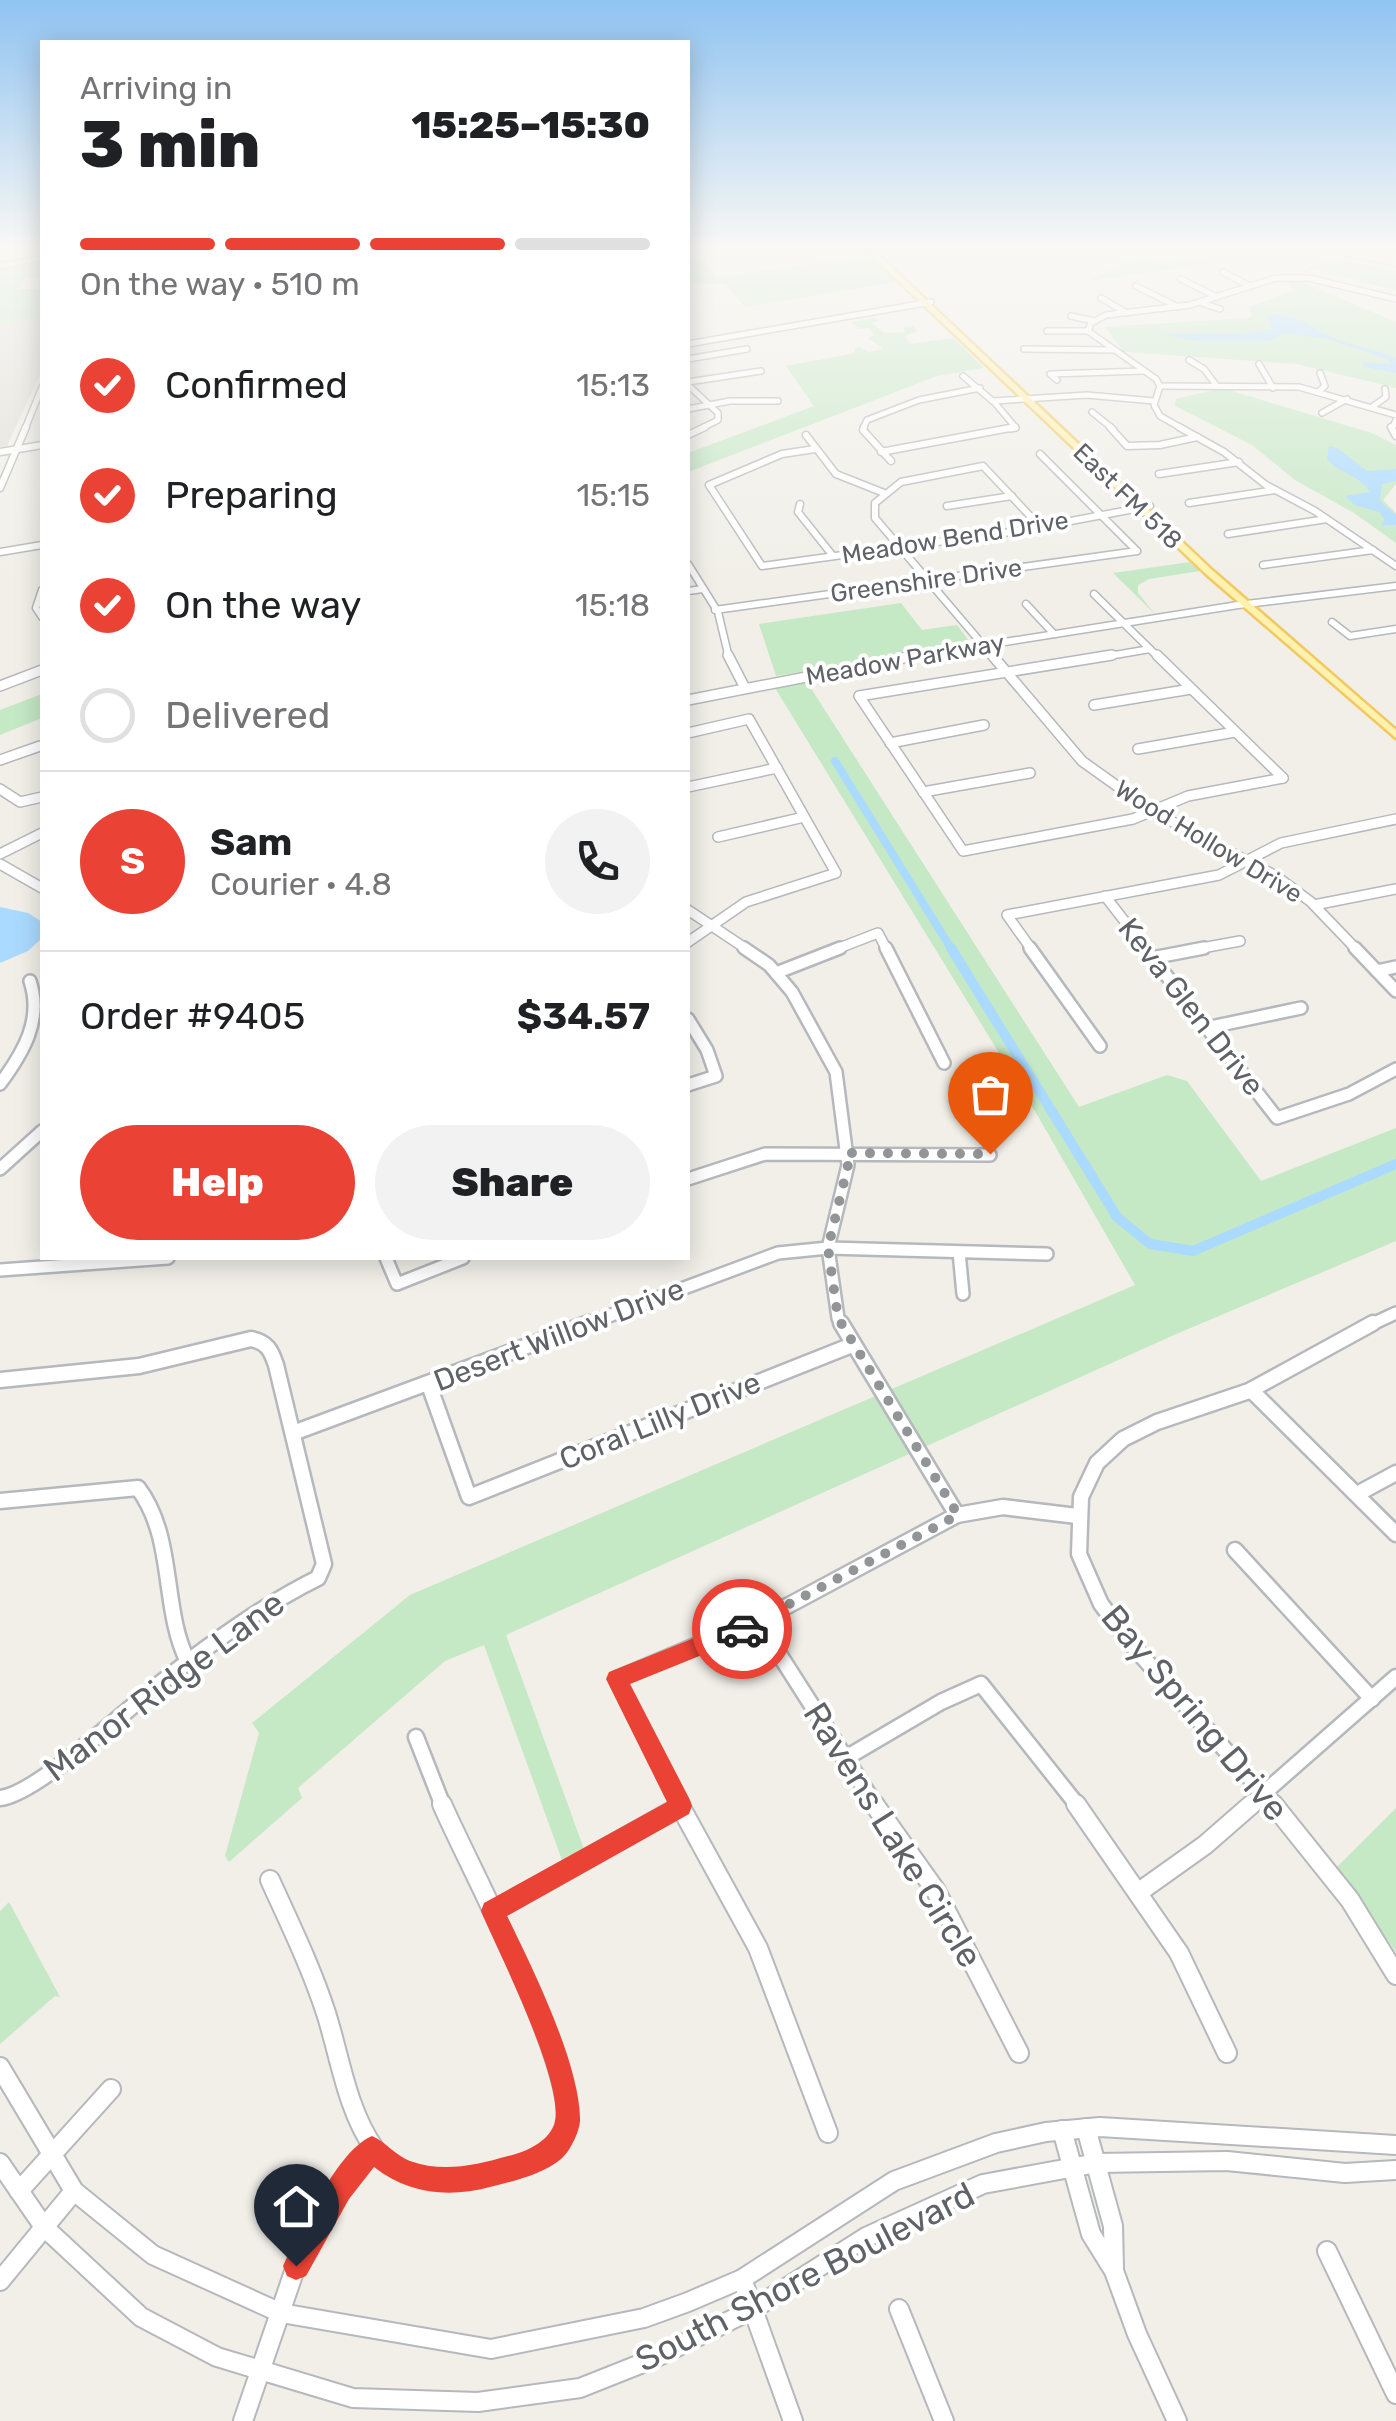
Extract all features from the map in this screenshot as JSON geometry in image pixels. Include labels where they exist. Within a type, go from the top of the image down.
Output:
[{"type":"main road","name":"East FM 518","points":[[991,362],[1144,507],[1388,720],[1396,735]]},
{"type":"street","points":[[1131,362],[1160,386],[1256,385],[1319,391],[1396,418],[1391,428],[1396,436]]},
{"type":"street","points":[[1192,362],[1204,369],[1216,386]]},
{"type":"street","points":[[1259,364],[1271,386]]},
{"type":"street","points":[[690,384],[761,371]]},
{"type":"street","points":[[1057,380],[1050,374],[1144,371]]},
{"type":"street","points":[[1319,391],[1325,386],[1320,373]]},
{"type":"street","points":[[881,452],[1016,428],[995,402],[963,376]]},
{"type":"street","points":[[690,386],[718,412],[718,420],[690,434]]},
{"type":"street","points":[[1160,386],[1154,401],[1160,416],[1240,462],[1275,490],[1327,519],[1396,566]]},
{"type":"street","points":[[891,461],[863,430],[868,420],[919,400],[980,388]]},
{"type":"street","points":[[1372,408],[1386,398],[1386,389]]},
{"type":"street","points":[[0,488],[40,392]]},
{"type":"street","points":[[995,402],[1108,395],[1154,401]]},
{"type":"street","points":[[1322,413],[1347,399]]},
{"type":"street","points":[[690,408],[778,400]]},
{"type":"street","points":[[1092,412],[1123,437],[1127,446],[1198,438]]},
{"type":"street","points":[[806,436],[836,474],[884,493],[901,482],[984,466],[1044,525]]},
{"type":"street","points":[[0,452],[40,445]]},
{"type":"street","points":[[736,472],[791,452],[815,449]]},
{"type":"street","points":[[1040,454],[1098,513]]},
{"type":"street","points":[[1158,474],[1240,462]]},
{"type":"street","points":[[736,472],[747,477]]},
{"type":"street","name":"Meadow Bend Drive","points":[[736,472],[709,485],[761,564],[899,548],[1144,507]]},
{"type":"street","points":[[824,477],[836,474]]},
{"type":"street","points":[[1190,503],[1275,490]]},
{"type":"street","name":"Wood Hollow Drive","points":[[884,493],[875,503],[875,518],[1071,751],[1152,812],[1276,876],[1314,905],[1396,991]]},
{"type":"street","points":[[947,506],[1012,496]]},
{"type":"street","points":[[800,504],[798,512],[834,556]]},
{"type":"street","name":"Greenshire Drive","points":[[715,610],[1137,551],[1098,513]]},
{"type":"street","points":[[1228,534],[1327,519]]},
{"type":"street","points":[[0,552],[40,545]]},
{"type":"street","points":[[1263,566],[1373,550]]},
{"type":"street","points":[[690,567],[724,627],[723,646],[729,665],[745,688]]},
{"type":"street","name":"Meadow Parkway","points":[[690,700],[1054,634],[1124,624],[1169,623],[1396,586]]},
{"type":"street","points":[[690,591],[703,589]]},
{"type":"street","points":[[1094,594],[1283,778],[1188,796],[1133,819],[963,851],[859,696],[1150,649]]},
{"type":"street","points":[[1026,604],[1054,634]]},
{"type":"street","points":[[1332,622],[1350,636],[1396,629]]},
{"type":"street","points":[[0,686],[40,671]]},
{"type":"street","points":[[1094,706],[1191,688]]},
{"type":"street","points":[[690,733],[749,719],[836,873],[759,896],[690,941]]},
{"type":"street","points":[[890,743],[984,726]]},
{"type":"street","points":[[1138,750],[1235,732]]},
{"type":"street","points":[[0,760],[40,746]]},
{"type":"street","points":[[690,787],[777,768]]},
{"type":"street","points":[[923,792],[1030,773]]},
{"type":"street","points":[[0,789],[20,802],[40,797]]},
{"type":"street","points":[[718,837],[804,817]]},
{"type":"street","points":[[1100,1046],[1007,915],[1220,874],[1241,858],[1274,842],[1396,819]]},
{"type":"street","points":[[0,854],[40,834]]},
{"type":"street","points":[[0,864],[40,887]]},
{"type":"street","points":[[1314,905],[1396,889]]},
{"type":"street","name":"Keva Glen Drive","points":[[1104,896],[1276,1118],[1349,1094],[1396,1068]]},
{"type":"street","points":[[690,911],[776,973],[800,1004],[836,1072],[848,1165],[828,1248],[838,1318],[958,1515]]},
{"type":"street","points":[[776,973],[878,933],[944,1063]]},
{"type":"street","points":[[1152,958],[1240,941]]},
{"type":"street","points":[[1377,971],[1396,967]]},
{"type":"street","points":[[0,1084],[15,1063],[32,1024],[36,1001],[30,981]]},
{"type":"street","points":[[1206,1028],[1301,1008]]},
{"type":"street","points":[[690,1022],[707,1050],[716,1076],[690,1085]]},
{"type":"street","points":[[0,1170],[40,1133]]},
{"type":"street","points":[[690,1178],[765,1154],[990,1154]]},
{"type":"street","name":"Desert Willow Drive","points":[[292,1433],[778,1254],[828,1248],[1047,1254]]},
{"type":"street","points":[[959,1252],[963,1294]]},
{"type":"street","points":[[0,1270],[140,1260]]},
{"type":"street","points":[[387,1260],[397,1284],[458,1260]]},
{"type":"street","name":"Bay Spring Drive","points":[[1396,1313],[1251,1390],[1133,1433],[1107,1450],[1086,1482],[1077,1516],[1090,1586],[1119,1629],[1371,1927],[1396,1975]]},
{"type":"street","points":[[0,1380],[139,1366],[252,1339],[262,1340],[270,1347],[276,1365],[292,1433]]},
{"type":"street","name":"Coral Lilly Drive","points":[[430,1385],[469,1495],[852,1345]]},
{"type":"street","points":[[1251,1390],[1396,1534]]},
{"type":"street","name":"Manor Ridge Lane","points":[[6,1798],[281,1596],[318,1578],[324,1564],[292,1433]]},
{"type":"street","points":[[1358,1493],[1396,1472]]},
{"type":"street","points":[[0,1502],[138,1488],[147,1496],[156,1522],[179,1644],[188,1662]]},
{"type":"street","points":[[828,2133],[800,2048],[758,1948],[616,1679],[758,1621],[958,1515],[1003,1507],[1077,1516]]},
{"type":"street","points":[[1234,1550],[1372,1699]]},
{"type":"street","name":"Ravens Lake Circle","points":[[758,1621],[844,1759],[936,1891],[1019,2053]]},
{"type":"street","points":[[1140,1892],[1263,1795],[1396,1677]]},
{"type":"street","points":[[844,1759],[940,1702],[981,1684],[1094,1826],[1140,1892],[1204,1994],[1227,2054]]},
{"type":"street","points":[[270,1880],[320,1998],[358,2120],[372,2149],[401,2172],[442,2181],[522,2166],[554,2149],[568,2122],[564,2087],[530,1988],[448,1818],[416,1737]]},
{"type":"street","points":[[493,1911],[681,1806]]},
{"type":"street","name":"South Shore Boulevard","points":[[0,2068],[74,2191],[153,2254],[281,2313],[491,2349],[644,2318],[742,2279],[894,2181],[996,2143],[1086,2128],[1396,2144]]},
{"type":"street","points":[[18,2191],[111,2089]]},
{"type":"street","points":[[1086,2128],[1113,2226],[1114,2271]]},
{"type":"street","points":[[1062,2130],[1091,2234],[1114,2271],[1136,2334],[1178,2421]]},
{"type":"street","points":[[244,2421],[296,2266],[339,2190],[372,2149]]},
{"type":"street","name":"South Shore Boulevard","points":[[0,2164],[44,2227],[142,2316],[217,2357],[353,2398],[478,2402],[580,2388],[687,2344],[753,2309],[866,2237],[982,2184],[1097,2163],[1227,2162],[1345,2173],[1396,2170]]},
{"type":"street","points":[[0,2280],[74,2191]]},
{"type":"street","points":[[1327,2251],[1396,2394]]},
{"type":"street","points":[[742,2279],[793,2421]]},
{"type":"street","points":[[899,2309],[944,2421]]},
{"type":"shaded area","points":[[0,362],[40,362],[40,374],[7,446],[0,447]]},
{"type":"green space","points":[[807,362],[978,362],[984,368],[937,376],[690,471],[690,452],[814,406],[786,366]]},
{"type":"green space","points":[[1268,362],[1396,362],[1396,388],[1297,364]]},
{"type":"green space","points":[[1222,388],[1372,433],[1396,445],[1396,484],[1383,500],[1396,513],[1396,543],[1354,513],[1295,480],[1252,445],[1175,406],[1176,399]]},
{"type":"green space","points":[[1190,562],[1200,571],[1149,579],[1138,585],[1138,593],[1155,614],[1113,573]]},
{"type":"green space","points":[[901,603],[922,630],[957,625],[970,642],[776,676],[759,624]]},
{"type":"green space","points":[[805,679],[1079,1107],[1167,1075],[1187,1081],[1261,1181],[1396,1128],[1396,1241],[1174,1335],[506,1635],[584,1849],[562,1860],[484,1645],[445,1661],[298,1788],[302,1798],[229,1862],[225,1856],[259,1733],[252,1723],[410,1595],[1135,1285],[1039,1118],[775,688]]},
{"type":"green space","points":[[40,695],[40,719],[0,735],[0,710]]},
{"type":"green space","points":[[1396,1808],[1396,1952],[1336,1868]]},
{"type":"green space","points":[[9,1902],[60,1997],[55,1996],[0,2044],[0,1911]]},
{"type":"water","points":[[1362,362],[1392,364],[1390,362],[1396,362],[1396,373],[1364,367]]},
{"type":"water","points":[[1329,446],[1367,471],[1396,469],[1396,481],[1382,484],[1380,501],[1396,515],[1396,525],[1381,525],[1385,520],[1379,512],[1355,505],[1345,496],[1370,492],[1327,459]]},
{"type":"water","points":[[0,907],[28,913],[40,921],[40,940],[28,951],[0,963]]},
{"type":"waterway","points":[[835,761],[952,950]]},
{"type":"waterway","points":[[951,948],[1117,1217],[1150,1244],[1193,1251],[1396,1164]]},
{"type":"way so far","points":[[742,1629],[958,1515],[838,1318],[828,1248],[848,1165],[847,1153],[990,1154]]},
{"type":"route","points":[[296,2266],[339,2190],[372,2149],[401,2172],[420,2180],[442,2181],[522,2166],[554,2149],[568,2122],[564,2087],[530,1988],[493,1911],[681,1806],[616,1679],[742,1629]]}]
